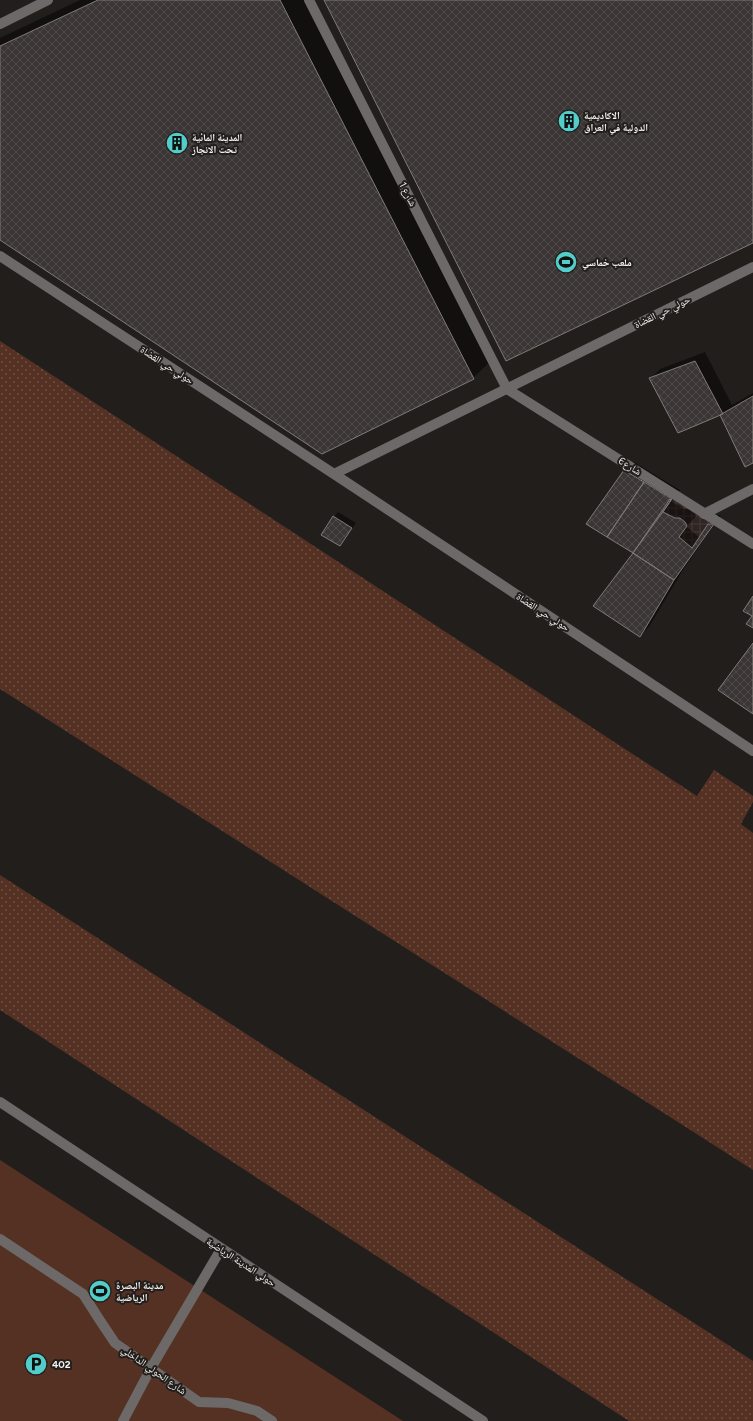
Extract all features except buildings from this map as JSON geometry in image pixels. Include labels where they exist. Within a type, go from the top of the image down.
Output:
[{"type":"street","points":[[0,24],[48,0]]},
{"type":"street","name":"شارع 1","points":[[309,0],[507,389]]},
{"type":"street","name":"حولي حي القضاة","points":[[0,256],[334,474],[753,751]]},
{"type":"street","name":"حولي حي القضاة","points":[[334,474],[753,267]]},
{"type":"street","name":"شارع6","points":[[507,389],[753,544]]},
{"type":"street","points":[[704,514],[753,489]]},
{"type":"street","name":"حولي المدينة الرياضية","points":[[0,1102],[482,1421]]},
{"type":"street","name":"شارع الحولي الداخلي","points":[[0,1239],[83,1294],[98,1320],[115,1343],[199,1402],[228,1403],[257,1411],[272,1421]]},
{"type":"street","points":[[123,1421],[151,1368],[221,1249]]},
{"type":"shaded area","points":[[0,341],[697,796],[714,770],[753,796],[753,802],[741,824],[753,833],[753,1170],[0,689]]},
{"type":"shaded area","points":[[672,499],[709,522],[692,548],[679,537],[675,518],[663,512]]},
{"type":"shaded area","points":[[0,875],[753,1361],[753,1421],[629,1421],[0,1010]]},
{"type":"shaded area","name":"مدينة البصرة الرياضية","points":[[0,1160],[403,1421],[0,1421]]},
{"type":"place","name":"الاكاديمية الدولية في العراق","points":[[569,121]]},
{"type":"place","name":"المدينة المائية تحت الانجاز","points":[[177,143]]},
{"type":"place","name":"ملعب خماسي","points":[[566,262]]},
{"type":"place","name":"مدينة البصرة الرياضية","points":[[100,1291]]},
{"type":"place","name":"402","points":[[36,1364]]}]
